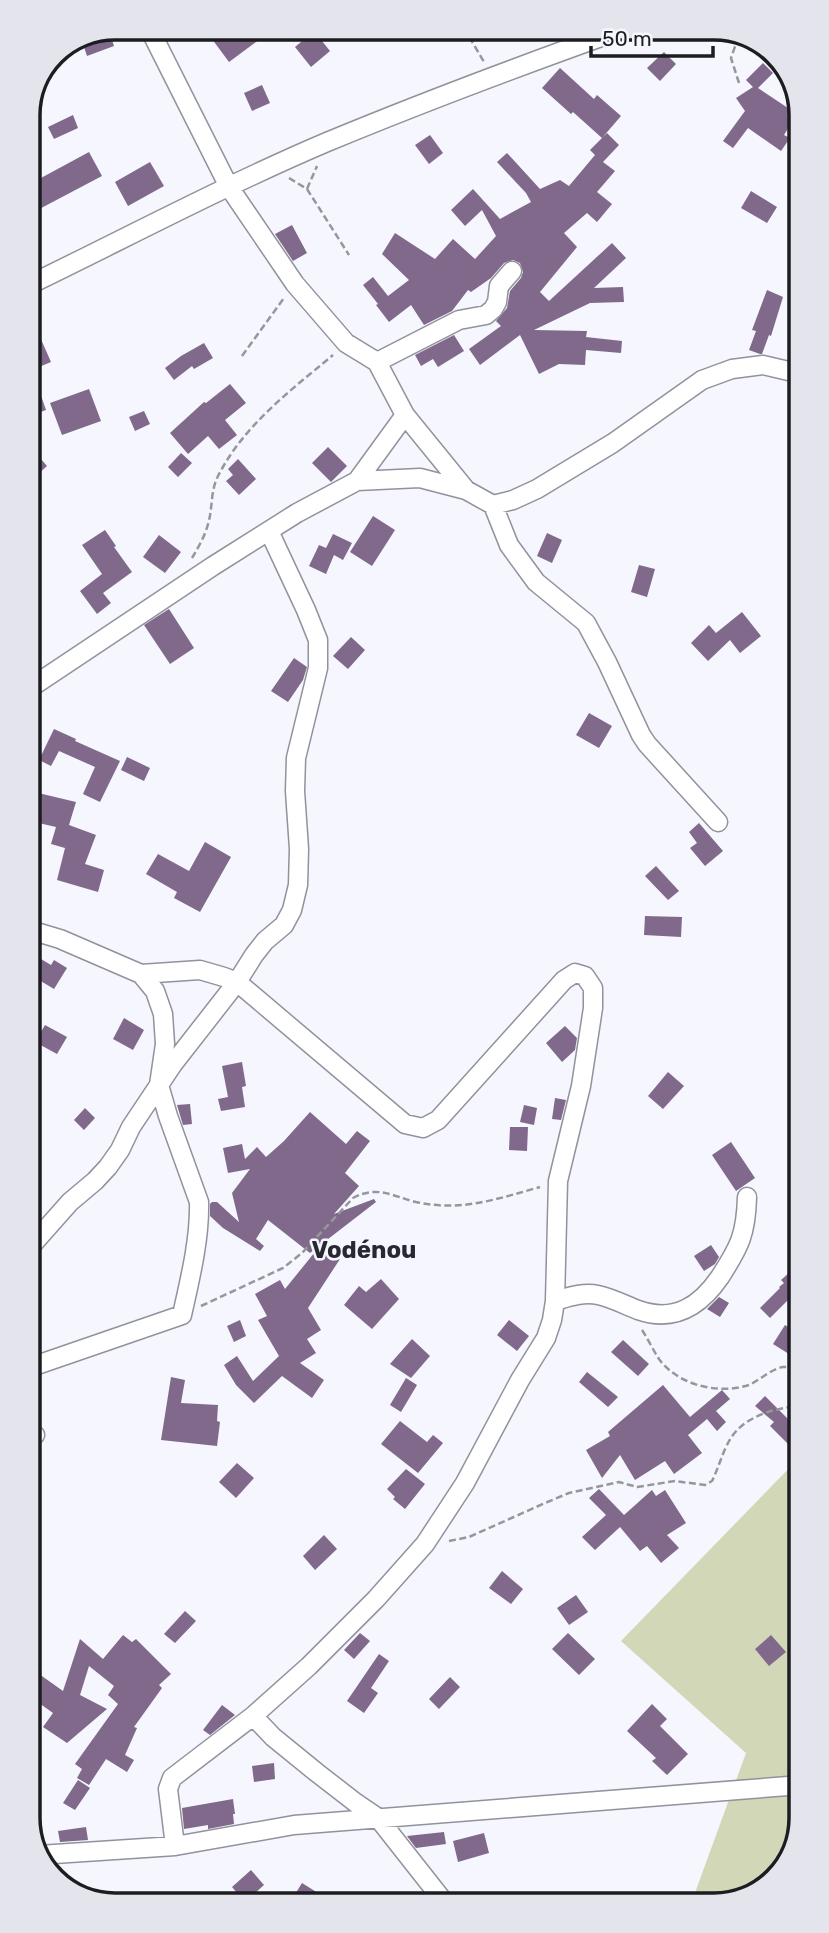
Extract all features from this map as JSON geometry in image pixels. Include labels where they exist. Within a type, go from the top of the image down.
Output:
[{"type":"street","points":[[155,40],[229,187],[295,284],[346,343],[377,362],[405,415],[466,490]]},
{"type":"street","points":[[40,280],[229,187],[326,143],[492,76],[592,40]]},
{"type":"street","points":[[377,362],[459,320],[485,315],[493,309],[497,302],[499,286],[512,271]]},
{"type":"street","points":[[493,505],[513,500],[537,489],[612,443],[702,380],[732,369],[763,365],[789,371]]},
{"type":"street","points":[[357,481],[405,415]]},
{"type":"street","points":[[40,681],[297,513],[357,481],[420,478],[466,490],[493,505],[509,545],[536,582],[586,623],[641,736],[718,822]]},
{"type":"street","points":[[40,1236],[70,1202],[108,1167],[173,1064],[237,982],[265,941],[284,925],[292,910],[298,885],[299,849],[295,792],[296,758],[318,668],[317,640],[269,531]]},
{"type":"street","points":[[40,933],[141,974],[155,991],[163,1014],[165,1044],[159,1085],[199,1202],[192,1265],[182,1315],[40,1364]]},
{"type":"street","points":[[141,974],[200,970],[237,982],[405,1124],[423,1128],[438,1120],[564,980],[575,973],[585,976],[593,988],[593,1008],[581,1086],[558,1181],[555,1301],[546,1338],[465,1483],[425,1544],[334,1641],[253,1716],[182,1769],[169,1783],[176,1846]]},
{"type":"street","points":[[555,1301],[582,1294],[596,1294],[656,1314],[692,1308],[710,1292],[741,1242],[746,1223],[747,1197]]},
{"type":"street","points":[[253,1716],[273,1737],[356,1804],[378,1818],[438,1893]]},
{"type":"street","points":[[50,1854],[176,1846],[294,1825],[789,1786]]},
{"type":"path","points":[[471,40],[492,76]]},
{"type":"path","points":[[736,44],[731,58],[739,83]]},
{"type":"path","points":[[271,167],[307,189],[349,255]]},
{"type":"path","points":[[242,356],[295,284]]},
{"type":"path","points":[[192,558],[208,524],[217,478],[239,442],[285,396],[346,343]]},
{"type":"path","points":[[182,1315],[282,1268],[302,1253],[353,1198],[363,1192],[383,1192],[416,1202],[452,1207],[494,1200],[558,1181]]},
{"type":"path","points":[[628,1306],[660,1360],[675,1375],[692,1384],[714,1388],[739,1388],[789,1367]]},
{"type":"path","points":[[425,1544],[469,1537],[557,1498],[619,1482],[637,1487],[675,1481],[705,1485],[712,1481],[731,1437],[741,1427],[751,1419],[772,1410],[789,1408]]},
{"type":"green space","points":[[789,1468],[789,1818],[781,1851],[763,1874],[747,1885],[729,1891],[695,1893],[746,1753],[621,1641]]},
{"type":"building","points":[[112,40],[114,46],[87,56],[84,47]]},
{"type":"building","points":[[213,40],[259,40],[229,62]]},
{"type":"building","points":[[303,40],[321,40],[330,51],[311,67],[295,47]]},
{"type":"building","points":[[664,52],[676,64],[660,81],[647,68]]},
{"type":"building","points":[[763,63],[773,73],[758,88],[788,108],[789,127],[784,135],[789,139],[781,151],[748,128],[733,148],[723,141],[745,111],[736,98],[753,87],[746,80]]},
{"type":"building","points":[[560,68],[594,99],[597,95],[621,116],[602,138],[542,88]]},
{"type":"building","points":[[262,85],[270,103],[252,111],[244,93]]},
{"type":"building","points":[[73,115],[78,128],[54,139],[48,127]]},
{"type":"building","points":[[607,133],[619,145],[603,162],[615,171],[597,192],[612,204],[597,222],[587,213],[564,233],[577,247],[540,292],[549,301],[612,243],[626,258],[594,288],[623,287],[624,302],[590,303],[534,330],[587,331],[586,337],[622,341],[621,353],[586,350],[585,365],[559,364],[539,374],[520,335],[480,365],[469,349],[501,326],[496,321],[507,308],[510,291],[523,272],[520,263],[513,260],[504,263],[491,278],[471,292],[468,290],[452,311],[424,325],[411,305],[389,322],[363,285],[373,277],[388,296],[409,280],[382,254],[395,233],[435,259],[453,239],[475,259],[496,236],[482,210],[465,226],[451,210],[473,189],[500,219],[531,202],[497,162],[507,153],[540,189],[560,180],[569,186],[595,155],[590,150]]},
{"type":"building","points":[[430,135],[443,153],[429,164],[415,145]]},
{"type":"building","points":[[89,152],[102,176],[40,209],[40,179]]},
{"type":"building","points":[[150,162],[164,186],[128,206],[115,182]]},
{"type":"building","points":[[751,191],[777,207],[767,223],[741,208]]},
{"type":"building","points":[[292,225],[307,253],[293,261],[275,234]]},
{"type":"building","points":[[767,290],[783,297],[771,336],[769,335],[760,354],[749,350],[756,331],[752,330]]},
{"type":"building","points":[[454,335],[464,351],[438,367],[433,359],[421,366],[415,355]]},
{"type":"building","points":[[40,337],[51,362],[40,367]]},
{"type":"building","points":[[204,343],[213,358],[194,369],[192,366],[174,380],[165,368]]},
{"type":"building","points":[[230,384],[246,403],[225,420],[237,435],[219,449],[208,436],[188,454],[170,433],[204,402]]},
{"type":"building","points":[[89,389],[101,421],[62,435],[50,403]]},
{"type":"building","points":[[40,393],[46,410],[40,412]]},
{"type":"building","points":[[144,411],[150,424],[135,431],[129,417]]},
{"type":"building","points":[[328,447],[347,466],[331,482],[312,463]]},
{"type":"building","points":[[181,453],[192,463],[178,477],[168,467]]},
{"type":"building","points":[[40,458],[47,466],[40,472]]},
{"type":"building","points":[[238,459],[256,479],[239,495],[226,481],[233,475],[228,469]]},
{"type":"building","points":[[373,516],[395,530],[372,566],[350,552]]},
{"type":"building","points":[[105,530],[132,572],[103,593],[111,603],[97,614],[80,591],[102,574],[82,545]]},
{"type":"building","points":[[547,533],[562,540],[552,563],[537,556]]},
{"type":"building","points":[[333,534],[352,543],[343,560],[334,555],[326,574],[309,566],[319,545],[326,548]]},
{"type":"building","points":[[159,535],[181,552],[165,573],[143,557]]},
{"type":"building","points":[[639,565],[655,569],[647,597],[631,592]]},
{"type":"building","points":[[169,609],[194,648],[170,664],[144,625]]},
{"type":"building","points":[[742,612],[761,636],[740,653],[730,640],[708,661],[691,643],[709,625],[716,633]]},
{"type":"building","points":[[351,637],[365,650],[348,669],[333,656]]},
{"type":"building","points":[[294,658],[307,667],[303,680],[288,702],[271,691]]},
{"type":"building","points":[[589,713],[612,726],[599,748],[576,735]]},
{"type":"building","points":[[54,729],[120,761],[100,802],[83,794],[95,767],[59,751],[51,766],[40,758]]},
{"type":"building","points":[[127,757],[150,768],[144,781],[121,770]]},
{"type":"building","points":[[40,793],[76,802],[69,825],[96,835],[85,864],[104,870],[98,892],[57,880],[65,848],[51,844],[56,827],[40,823]]},
{"type":"building","points":[[699,823],[723,851],[705,866],[690,848],[697,843],[689,832]]},
{"type":"building","points":[[205,842],[231,857],[200,912],[174,898],[177,892],[146,874],[158,854],[189,871]]},
{"type":"building","points":[[656,866],[679,891],[668,900],[645,876]]},
{"type":"building","points":[[645,916],[682,917],[681,937],[644,935]]},
{"type":"building","points":[[40,958],[51,965],[54,960],[67,968],[54,989],[40,981]]},
{"type":"building","points":[[124,1018],[144,1030],[133,1050],[113,1039]]},
{"type":"building","points":[[45,1025],[67,1037],[57,1054],[40,1045],[40,1034]]},
{"type":"building","points":[[565,1026],[577,1038],[575,1050],[562,1062],[546,1043]]},
{"type":"building","points":[[242,1062],[246,1086],[242,1087],[245,1107],[221,1111],[218,1099],[228,1097],[222,1066]]},
{"type":"building","points":[[668,1072],[684,1086],[663,1109],[648,1096]]},
{"type":"building","points":[[555,1098],[566,1100],[561,1120],[552,1119]]},
{"type":"building","points":[[190,1104],[192,1124],[183,1125],[177,1105]]},
{"type":"building","points":[[524,1105],[537,1108],[534,1125],[520,1122]]},
{"type":"building","points":[[85,1108],[95,1118],[84,1130],[74,1120]]},
{"type":"building","points":[[310,1112],[346,1144],[357,1131],[370,1141],[345,1173],[359,1186],[334,1214],[374,1199],[376,1202],[310,1253],[268,1220],[256,1239],[264,1246],[260,1251],[223,1228],[210,1216],[210,1204],[217,1202],[239,1222],[232,1193],[250,1169],[228,1173],[223,1148],[242,1144],[245,1159],[257,1147],[266,1157]]},
{"type":"building","points":[[510,1127],[528,1127],[527,1151],[509,1150]]},
{"type":"building","points":[[731,1142],[755,1178],[736,1191],[712,1155]]},
{"type":"building","points":[[711,1245],[719,1257],[715,1264],[704,1271],[694,1256]]},
{"type":"building","points":[[319,1247],[340,1259],[308,1308],[321,1330],[307,1339],[316,1353],[300,1363],[324,1380],[312,1398],[282,1376],[254,1403],[236,1385],[224,1365],[237,1356],[253,1381],[279,1356],[258,1320],[267,1316],[255,1294],[280,1280],[285,1289]]},
{"type":"building","points":[[789,1273],[789,1299],[770,1318],[760,1308],[784,1283],[781,1280]]},
{"type":"building","points":[[381,1279],[399,1299],[372,1329],[344,1305],[359,1286],[366,1292]]},
{"type":"building","points":[[719,1297],[729,1303],[720,1317],[707,1309]]},
{"type":"building","points":[[240,1320],[246,1336],[234,1342],[227,1326]]},
{"type":"building","points":[[509,1320],[529,1336],[517,1351],[497,1335]]},
{"type":"building","points":[[785,1325],[789,1327],[789,1354],[773,1344]]},
{"type":"building","points":[[412,1339],[430,1356],[411,1378],[390,1364]]},
{"type":"building","points":[[623,1340],[649,1364],[638,1376],[611,1352]]},
{"type":"building","points":[[587,1372],[618,1397],[608,1407],[579,1382]]},
{"type":"building","points":[[171,1377],[185,1380],[181,1403],[218,1405],[217,1421],[220,1422],[217,1446],[161,1440]]},
{"type":"building","points":[[406,1378],[417,1385],[401,1412],[390,1405]]},
{"type":"building","points":[[663,1385],[690,1417],[722,1390],[730,1399],[716,1411],[726,1422],[717,1431],[707,1419],[688,1435],[702,1453],[674,1474],[665,1461],[635,1480],[620,1455],[602,1478],[586,1450],[610,1436],[608,1432]]},
{"type":"building","points":[[765,1396],[789,1420],[789,1445],[770,1426],[774,1422],[755,1406]]},
{"type":"building","points":[[400,1421],[427,1442],[433,1435],[443,1443],[418,1473],[381,1444]]},
{"type":"building","points":[[237,1463],[254,1478],[236,1498],[219,1482]]},
{"type":"building","points":[[406,1469],[425,1484],[405,1509],[393,1499],[395,1497],[387,1489]]},
{"type":"building","points":[[599,1489],[624,1515],[652,1490],[656,1496],[665,1490],[686,1523],[667,1535],[679,1548],[661,1563],[647,1546],[640,1551],[620,1527],[595,1550],[582,1537],[606,1515],[589,1498]]},
{"type":"building","points":[[324,1535],[337,1549],[315,1570],[303,1556]]},
{"type":"building","points":[[502,1571],[523,1589],[511,1604],[489,1588]]},
{"type":"building","points":[[576,1595],[588,1612],[569,1625],[557,1608]]},
{"type":"building","points":[[185,1611],[196,1621],[175,1643],[164,1634]]},
{"type":"building","points":[[360,1633],[370,1641],[354,1659],[344,1650]]},
{"type":"building","points":[[568,1633],[595,1659],[579,1675],[552,1649]]},
{"type":"building","points":[[123,1635],[132,1642],[136,1639],[171,1674],[159,1685],[162,1688],[134,1727],[137,1728],[125,1755],[134,1760],[127,1772],[106,1759],[89,1785],[77,1778],[82,1769],[75,1764],[118,1704],[108,1695],[114,1686],[89,1666],[80,1695],[107,1709],[67,1743],[43,1727],[53,1713],[40,1704],[40,1675],[63,1691],[80,1639],[103,1659]]},
{"type":"building","points":[[771,1635],[786,1652],[769,1666],[755,1649]]},
{"type":"building","points":[[379,1654],[389,1661],[371,1688],[378,1693],[364,1713],[347,1701]]},
{"type":"building","points":[[450,1677],[460,1687],[439,1709],[429,1699]]},
{"type":"building","points":[[652,1704],[667,1719],[660,1726],[688,1754],[667,1775],[652,1761],[656,1758],[627,1731]]},
{"type":"building","points":[[222,1705],[235,1715],[210,1735],[203,1730]]},
{"type":"building","points":[[274,1763],[275,1779],[254,1782],[252,1766]]},
{"type":"building","points":[[78,1780],[90,1788],[75,1810],[63,1803]]},
{"type":"building","points":[[233,1799],[234,1824],[208,1829],[208,1825],[184,1829],[182,1808]]},
{"type":"building","points":[[86,1827],[88,1840],[60,1842],[58,1831]]},
{"type":"building","points":[[444,1832],[446,1844],[416,1848],[407,1836]]},
{"type":"building","points":[[484,1833],[489,1853],[458,1862],[453,1841]]},
{"type":"building","points":[[251,1870],[264,1885],[255,1893],[237,1893],[232,1887]]},
{"type":"building","points":[[302,1883],[318,1893],[296,1893]]},
{"type":"district","name":"Vodénou","points":[[364,1250]]}]
